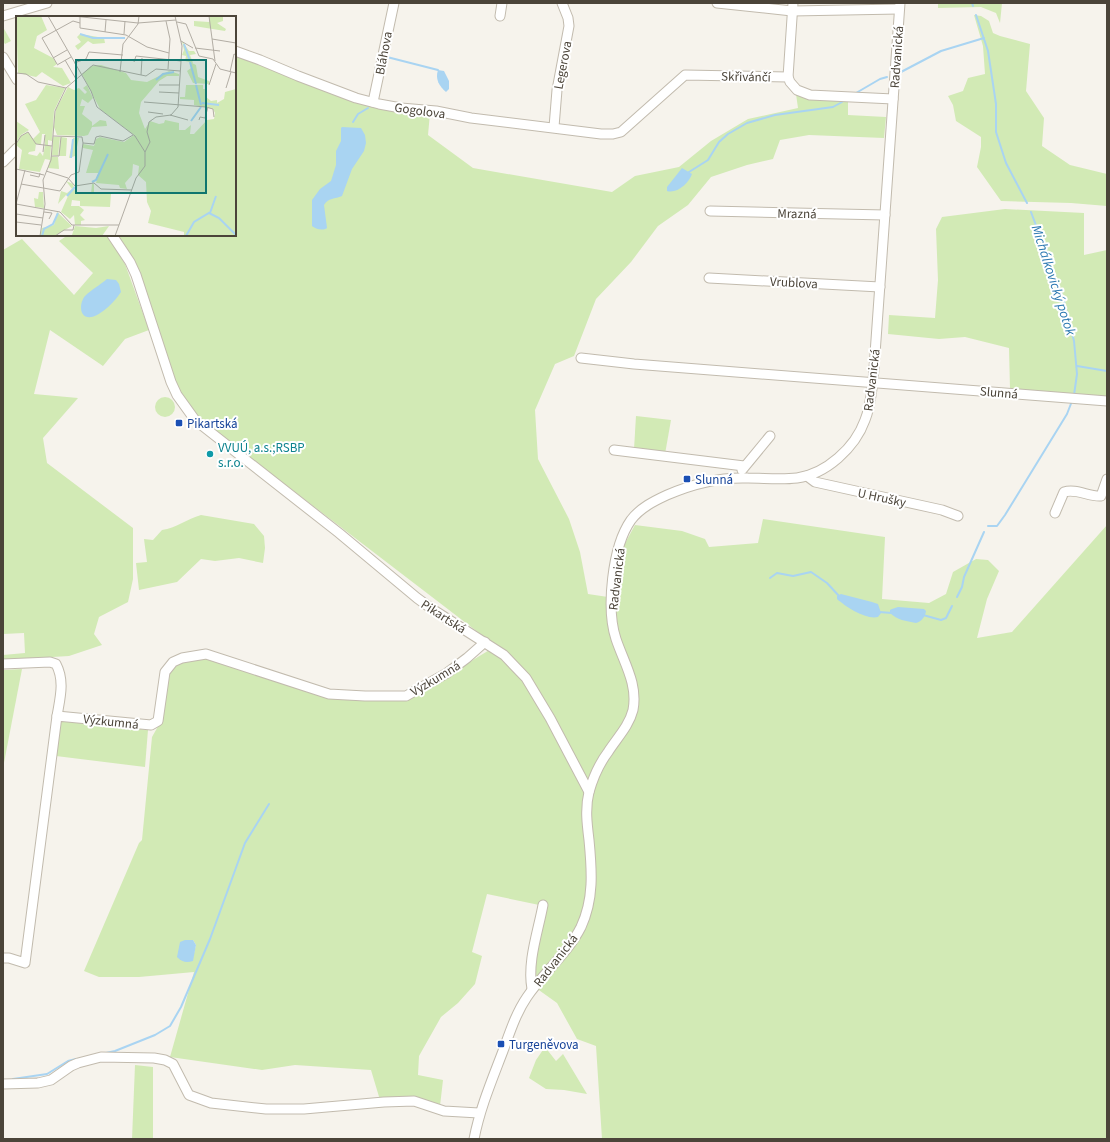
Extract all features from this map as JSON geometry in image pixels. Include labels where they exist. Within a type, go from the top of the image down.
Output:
[{"type":"street","points":[[3,16],[47,3]]},
{"type":"street","name":"Bláhova","points":[[373,102],[394,3]]},
{"type":"street","points":[[500,16],[502,3]]},
{"type":"street","name":"Legerova","points":[[554,127],[556,96],[569,26],[568,18],[562,3]]},
{"type":"street","points":[[717,3],[792,7],[900,6]]},
{"type":"street","name":"Radvanická","points":[[474,1139],[479,1113],[518,1014],[532,989],[575,938],[588,909],[592,880],[586,822],[589,792],[598,768],[628,723],[633,706],[633,689],[630,674],[617,642],[612,616],[611,595],[620,545],[626,529],[632,519],[641,510],[678,490],[703,483],[736,478],[784,479],[807,476],[834,461],[849,447],[858,435],[870,407],[900,6]]},
{"type":"street","points":[[788,77],[792,7]]},
{"type":"street","name":"Gogolova","points":[[236,51],[356,98],[373,102],[401,108],[436,111],[471,118],[554,127],[601,134],[613,134]]},
{"type":"street","points":[[3,57],[16,78]]},
{"type":"street","name":"Skřivánčí","points":[[613,134],[621,132],[630,125],[685,75],[788,77],[790,82],[797,90],[810,95],[893,99]]},
{"type":"street","points":[[3,162],[16,149]]},
{"type":"street","name":"Mrazná","points":[[710,211],[885,215]]},
{"type":"street","name":"Pikartská","points":[[113,236],[130,262],[136,275],[171,382],[177,395],[195,420],[339,533],[432,610],[504,654],[526,678],[550,718],[589,792]]},
{"type":"street","name":"Vrublova","points":[[709,278],[880,287]]},
{"type":"street","name":"Slunná","points":[[581,358],[634,364],[1107,400]]},
{"type":"street","points":[[736,478],[744,466],[770,436]]},
{"type":"street","points":[[614,450],[744,466]]},
{"type":"street","name":"U Hrušky","points":[[807,476],[815,482],[942,510],[958,516]]},
{"type":"street","points":[[1055,513],[1064,492],[1070,490],[1094,497],[1101,496],[1107,479]]},
{"type":"street","name":"Výzkumná","points":[[58,716],[151,725],[158,721],[166,672],[170,664],[182,658],[206,654],[329,694],[406,696],[447,673],[485,642]]},
{"type":"street","points":[[3,664],[50,662],[56,664],[62,685],[25,963],[9,958],[3,958]]},
{"type":"street","points":[[532,989],[530,976],[531,965],[543,906]]},
{"type":"street","points":[[3,1084],[38,1083],[51,1080],[71,1066],[101,1057],[154,1058],[165,1060],[172,1064],[190,1095],[211,1103],[266,1109],[304,1109],[414,1101],[444,1111],[479,1113]]},
{"type":"green space","points":[[938,3],[1002,3],[1000,23],[996,13],[981,7],[938,8]]},
{"type":"green space","points":[[974,15],[981,16],[989,21],[993,33],[1030,44],[1026,91],[1044,118],[1042,146],[1070,165],[1107,174],[1107,206],[1071,203],[1001,201],[977,167],[981,147],[981,137],[956,121],[953,105],[948,96],[963,91],[968,78],[985,74],[983,46]]},
{"type":"green space","points":[[3,27],[11,41],[5,44],[3,41]]},
{"type":"green space","points":[[236,55],[327,91],[430,113],[428,135],[473,168],[612,192],[635,176],[679,167],[711,141],[748,119],[798,108],[796,94],[809,99],[848,101],[848,115],[886,117],[884,138],[809,135],[780,140],[773,159],[747,165],[711,177],[688,205],[658,226],[631,262],[596,299],[574,356],[555,364],[535,410],[538,459],[569,519],[580,552],[588,594],[608,597],[616,595],[623,547],[635,525],[682,531],[705,539],[709,547],[758,543],[763,519],[885,537],[882,599],[929,603],[946,594],[953,572],[976,559],[988,560],[999,571],[987,599],[977,638],[1012,632],[1107,525],[1107,1139],[602,1139],[596,1046],[577,1039],[557,1003],[529,983],[544,906],[487,894],[472,952],[482,956],[475,984],[458,1003],[441,1017],[419,1056],[418,1075],[443,1080],[440,1106],[380,1100],[371,1070],[295,1065],[262,1070],[170,1057],[194,972],[139,977],[99,977],[84,971],[139,843],[142,840],[152,737],[161,721],[168,675],[172,667],[182,661],[205,657],[327,697],[407,700],[496,646],[201,420],[177,388],[116,236],[236,236]],"holes":[[[185,940],[193,940],[196,945],[192,961]]]},
{"type":"green space","points":[[1005,209],[1084,213],[1084,255],[1107,250],[1107,398],[1010,389],[1009,348],[965,337],[939,339],[888,334],[889,315],[935,318],[938,280],[936,229],[942,217]]},
{"type":"green space","points":[[66,236],[108,236],[125,264],[149,330],[125,339],[103,366],[50,330],[34,394],[78,398],[43,438],[47,463],[133,528],[133,579],[128,602],[99,617],[94,634],[102,645],[69,656],[3,660],[3,655],[25,653],[24,633],[3,634],[3,250],[22,239],[74,295],[93,273],[59,241]]},
{"type":"green space","points":[[165,397],[172,400],[175,407],[172,414],[165,417],[158,414],[155,407],[158,400]]},
{"type":"green space","points":[[636,416],[671,420],[665,454],[634,449]]},
{"type":"green space","points":[[201,515],[254,524],[264,536],[265,548],[263,563],[239,558],[215,561],[201,559],[177,582],[139,590],[136,563],[147,562],[144,539],[153,540],[162,530]]},
{"type":"green space","points":[[22,669],[3,768],[3,670]]},
{"type":"green space","points":[[60,720],[148,730],[145,767],[56,756]]},
{"type":"green space","points":[[545,1047],[556,1061],[563,1054],[587,1094],[546,1089],[529,1078],[536,1060]]},
{"type":"green space","points":[[135,1065],[153,1067],[153,1139],[132,1139]]},
{"type":"water","points":[[438,70],[444,71],[449,81],[449,89],[446,92],[438,82]]},
{"type":"water","points":[[342,127],[361,128],[365,135],[366,143],[364,151],[352,169],[342,196],[330,200],[324,205],[327,228],[319,229],[312,226],[312,200],[320,189],[331,181],[336,165],[336,151],[341,141]]},
{"type":"water","points":[[682,168],[692,174],[688,181],[675,191],[667,191],[667,187]]},
{"type":"water","points":[[107,279],[116,280],[119,284],[121,292],[104,311],[91,317],[84,316],[81,310],[83,299],[87,294]]},
{"type":"water","points":[[841,594],[878,604],[881,613],[878,617],[868,617],[862,615],[837,599],[837,596]]},
{"type":"water","points":[[898,607],[924,609],[926,611],[923,618],[916,623],[899,619],[890,613],[890,610]]},
{"type":"water","points":[[185,940],[193,940],[196,945],[193,961],[184,962],[177,957],[180,942]]},
{"type":"waterway","name":"Michálkovický potok","points":[[976,15],[988,51],[996,104],[996,132],[1006,163],[1027,203]]},
{"type":"waterway","points":[[901,72],[941,51],[984,38]]},
{"type":"waterway","points":[[387,57],[438,70]]},
{"type":"waterway","points":[[856,93],[880,79],[887,77]]},
{"type":"waterway","points":[[689,172],[708,160],[719,142],[728,134],[747,123],[775,115],[833,107],[842,102]]},
{"type":"waterway","points":[[353,122],[358,114],[368,108]]},
{"type":"waterway","name":"Michálkovický potok","points":[[1031,212],[1063,298],[1074,341],[1077,374],[1074,395]]},
{"type":"waterway","points":[[1077,366],[1107,371]]},
{"type":"waterway","name":"Michálkovický potok","points":[[988,526],[997,526],[1005,515],[1067,414],[1072,401]]},
{"type":"waterway","name":"Michálkovický potok","points":[[957,597],[962,587],[964,577],[984,532]]},
{"type":"waterway","name":"Michálkovický potok","points":[[770,578],[777,573],[793,576],[811,572],[827,583],[839,596]]},
{"type":"waterway","name":"Michálkovický potok","points":[[923,615],[941,620],[946,618],[952,606]]},
{"type":"waterway","name":"Michálkovický potok","points":[[879,612],[892,613]]},
{"type":"waterway","points":[[106,1053],[115,1051],[155,1035],[170,1026],[181,1007],[210,939],[245,843],[269,804]]},
{"type":"waterway","points":[[13,1079],[47,1074],[68,1061],[76,1059]]},
{"type":"place","name":"Pikartská","points":[[179,423]]},
{"type":"place","name":"VVUÚ, a.s.;RSBP s.r.o.","points":[[210,454]]},
{"type":"place","name":"Slunná","points":[[687,479]]},
{"type":"place","name":"Turgeněvova","points":[[501,1044]]}]
